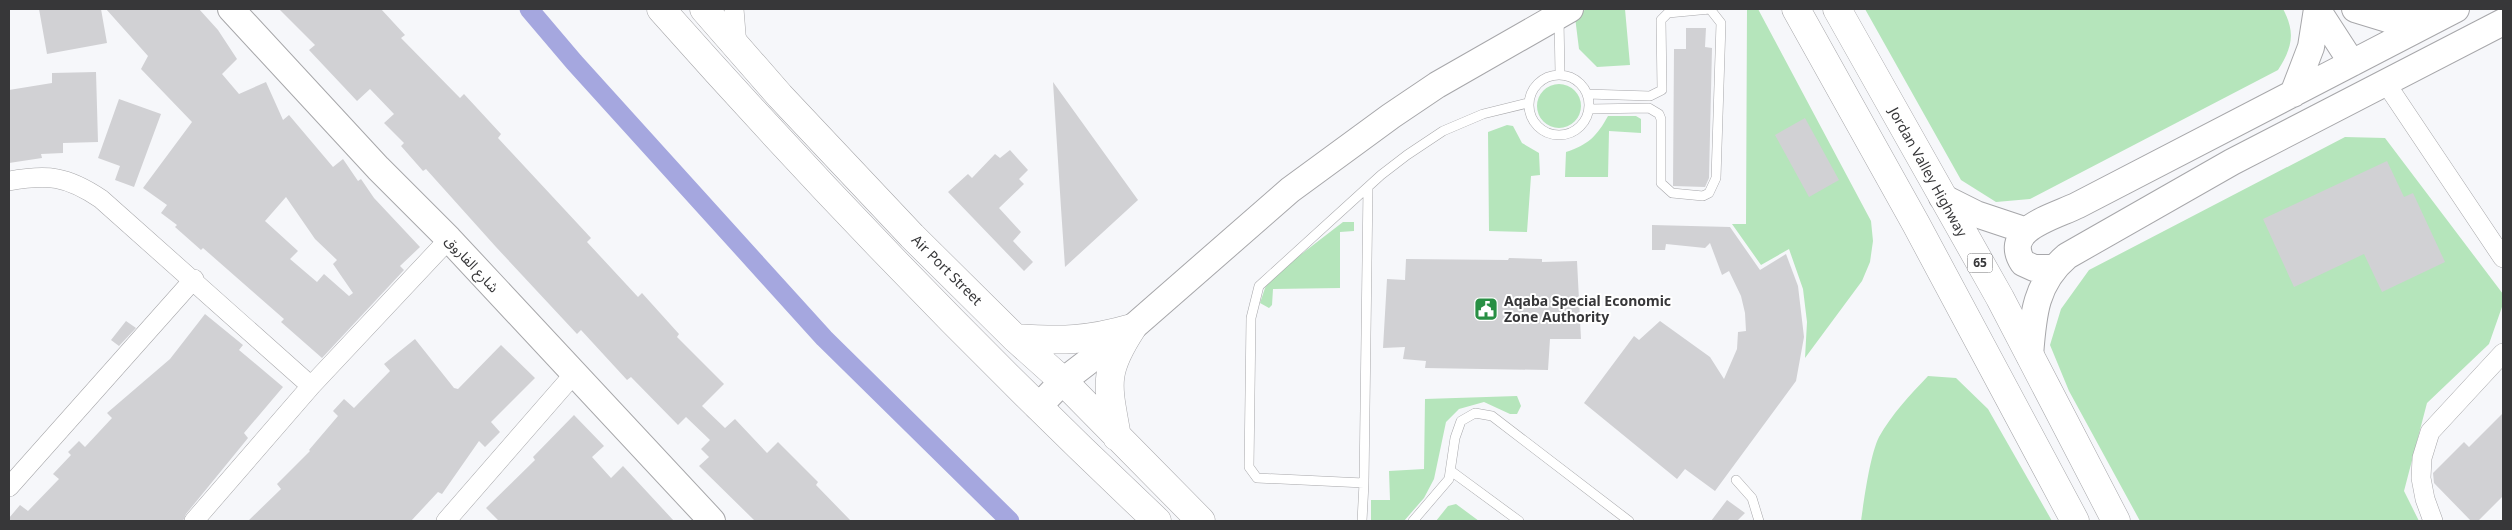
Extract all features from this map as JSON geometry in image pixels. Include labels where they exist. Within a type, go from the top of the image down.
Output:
[{"type":"main road","points":[[661,9],[851,217],[1038,407],[1157,521]]},
{"type":"main road","name":"Air Port Street","points":[[704,9],[844,165],[912,236],[1016,338],[1063,381],[1201,521]]},
{"type":"main road","points":[[1796,9],[1957,301],[2075,521]]},
{"type":"main road","name":"Jordan Valley Highway","points":[[1836,9],[1990,282],[2116,521]]},
{"type":"main road","points":[[1957,301],[1990,282]]},
{"type":"main road","points":[[1016,338],[1077,340],[1098,338],[1132,328]]},
{"type":"main road","points":[[1117,437],[1110,397],[1109,371],[1116,352],[1132,328]]},
{"type":"street","name":"شارع الفاروق","points":[[231,9],[378,168],[449,239],[712,521]]},
{"type":"street","points":[[734,9],[737,46]]},
{"type":"street","points":[[2317,9],[2352,63]]},
{"type":"street","points":[[2293,94],[2311,47],[2317,9]]},
{"type":"street","points":[[2353,9],[2378,48]]},
{"type":"street","points":[[2353,9],[2391,20],[2429,23]]},
{"type":"street","points":[[2053,268],[2034,268],[2024,263],[2017,250],[2018,242],[2024,230],[2456,9]]},
{"type":"street","points":[[1038,407],[1063,381],[1132,328],[1290,190],[1437,85],[1564,12]]},
{"type":"street","points":[[2030,356],[2035,307],[2044,282],[2053,268],[2067,256],[2099,236],[2232,162],[2503,22]]},
{"type":"street","points":[[2386,82],[2503,258]]},
{"type":"street","points":[[9,180],[46,176],[63,179],[84,188],[101,199],[194,279],[311,386]]},
{"type":"street","points":[[1942,197],[1982,216],[2024,230]]},
{"type":"street","points":[[194,521],[311,386],[449,239]]},
{"type":"street","points":[[9,487],[194,279]]},
{"type":"street","points":[[2433,521],[2425,499],[2421,478],[2422,458],[2430,432],[2503,354]]},
{"type":"street","points":[[456,517],[574,374]]},
{"type":"lane","points":[[1587,94],[1650,96],[1662,90],[1661,20],[1668,13],[1710,9],[1721,23],[1716,178],[1709,193],[1703,196],[1672,193],[1661,182],[1661,119],[1655,110],[1649,108],[1589,109]]},
{"type":"lane","points":[[1560,74],[1564,12]]},
{"type":"lane","points":[[1550,75],[1570,76],[1579,82],[1587,94],[1589,109],[1586,119],[1572,132],[1562,135],[1542,131],[1530,115],[1528,103],[1534,87],[1550,75]]},
{"type":"lane","points":[[1364,483],[1257,478],[1248,467],[1251,318],[1260,286],[1368,187],[1407,155],[1443,131],[1483,114],[1528,103]]},
{"type":"lane","points":[[1362,521],[1368,187]]},
{"type":"lane","points":[[1413,521],[1449,479],[1456,438],[1462,421],[1475,413],[1492,416],[1629,521]]},
{"type":"lane","points":[[1451,471],[1519,521]]},
{"type":"lane","points":[[1736,480],[1752,498],[1760,521]]},
{"type":"green space","points":[[1586,9],[1625,9],[1630,65],[1597,67],[1579,49],[1575,17]]},
{"type":"green space","points":[[1747,9],[1758,9],[1871,221],[1873,241],[1870,262],[1862,281],[1805,358],[1807,322],[1803,289],[1789,249],[1761,265],[1732,224],[1746,224]]},
{"type":"green space","points":[[1865,9],[2283,9],[2290,26],[2291,40],[2287,55],[2278,70],[2030,199],[1996,202],[1961,180]]},
{"type":"green space","points":[[1559,84],[1571,88],[1577,94],[1581,106],[1577,118],[1571,124],[1559,128],[1547,124],[1541,118],[1537,106],[1541,94],[1547,88]]},
{"type":"green space","points":[[1608,116],[1636,116],[1641,119],[1641,133],[1609,131],[1608,177],[1565,177],[1566,152],[1591,139]]},
{"type":"green space","points":[[1507,125],[1513,126],[1522,143],[1539,153],[1540,175],[1531,176],[1527,232],[1489,231],[1488,132]]},
{"type":"green space","points":[[2345,137],[2385,138],[2503,294],[2503,304],[2489,344],[2427,403],[2404,491],[2419,521],[2140,521],[2069,391],[2050,345],[2061,309],[2089,270]]},
{"type":"green space","points":[[1343,222],[1354,222],[1354,231],[1340,232],[1340,288],[1273,289],[1272,305],[1269,308],[1260,303],[1265,288],[1273,276]]},
{"type":"green space","points":[[1928,376],[1956,378],[1988,409],[2052,521],[1861,521],[1870,466],[1879,437],[1895,413]]},
{"type":"green space","points":[[1517,396],[1521,406],[1517,414],[1510,414],[1484,402],[1459,409],[1446,422],[1434,479],[1424,498],[1404,521],[1371,521],[1371,500],[1390,500],[1389,471],[1424,469],[1425,399]]},
{"type":"green space","points":[[1456,504],[1479,521],[1436,521],[1448,506]]},
{"type":"building","points":[[39,9],[101,9],[107,43],[47,54]]},
{"type":"building","points":[[106,9],[199,9],[218,30],[237,59],[222,74],[239,94],[266,82],[283,120],[289,115],[333,167],[343,159],[358,181],[361,179],[374,198],[420,247],[400,266],[404,270],[322,358],[281,322],[284,319],[203,248],[201,250],[175,227],[177,225],[161,213],[167,205],[143,188],[192,122],[141,69],[148,56]],"holes":[[[286,197],[315,239],[337,260],[333,264],[353,293],[349,296],[324,274],[317,282],[290,259],[298,251],[265,221]]]},
{"type":"building","points":[[279,9],[381,9],[405,35],[401,38],[460,98],[464,94],[501,134],[498,138],[591,238],[587,242],[638,297],[642,293],[679,334],[677,337],[724,384],[702,406],[725,428],[735,419],[767,453],[778,442],[818,482],[816,485],[851,521],[755,521],[699,466],[709,457],[701,449],[710,440],[686,417],[678,425],[631,377],[627,380],[581,330],[577,334],[426,169],[423,171],[401,146],[404,143],[384,123],[394,114],[370,89],[357,101],[309,50],[315,45]]},
{"type":"building","points":[[1686,28],[1706,28],[1705,47],[1712,48],[1709,178],[1705,187],[1673,186],[1674,49],[1686,49]]},
{"type":"building","points":[[96,72],[98,142],[63,143],[63,153],[41,154],[42,158],[9,163],[9,90],[52,83],[52,73]]},
{"type":"building","points":[[1053,82],[1138,200],[1065,267],[1061,208]]},
{"type":"building","points":[[119,99],[161,114],[134,187],[115,180],[120,166],[98,158]]},
{"type":"building","points":[[1805,118],[1839,180],[1809,197],[1775,135]]},
{"type":"building","points":[[1010,150],[1028,170],[1019,179],[1024,184],[999,208],[1021,232],[1013,241],[1033,262],[1024,271],[948,192],[968,174],[972,178],[995,154],[1000,158]]},
{"type":"building","points":[[2387,161],[2404,197],[2413,193],[2445,262],[2382,292],[2364,254],[2294,287],[2263,219]]},
{"type":"building","points":[[1652,225],[1730,227],[1760,270],[1786,254],[1798,286],[1804,337],[1796,381],[1715,491],[1685,469],[1677,479],[1584,403],[1634,336],[1639,340],[1660,321],[1710,357],[1724,379],[1737,349],[1738,332],[1746,331],[1745,313],[1741,296],[1729,271],[1722,275],[1710,243],[1705,248],[1666,244],[1665,250],[1652,250]]},
{"type":"building","points":[[1509,258],[1542,259],[1542,262],[1577,261],[1581,339],[1550,339],[1548,370],[1425,368],[1426,361],[1403,359],[1405,347],[1383,348],[1387,279],[1405,280],[1406,259],[1508,260]]},
{"type":"building","points":[[205,314],[243,345],[239,350],[283,387],[244,433],[248,438],[186,514],[183,521],[9,521],[9,518],[20,505],[28,511],[59,479],[53,474],[71,455],[68,452],[79,441],[85,447],[112,418],[107,413],[170,359]]},
{"type":"building","points":[[126,321],[136,328],[119,346],[111,340]]},
{"type":"building","points":[[415,339],[454,388],[458,389],[501,345],[535,378],[491,422],[500,432],[485,447],[479,441],[442,494],[438,492],[411,521],[248,521],[281,489],[277,484],[310,451],[338,416],[333,411],[344,399],[354,408],[390,371],[384,364]]},
{"type":"building","points":[[2503,413],[2503,496],[2478,521],[2471,521],[2434,483],[2433,473],[2464,442],[2469,447]]},
{"type":"building","points":[[574,415],[604,446],[592,457],[611,478],[623,466],[674,521],[499,521],[486,508],[535,460],[533,457]]},
{"type":"building","points":[[1727,500],[1745,513],[1737,521],[1711,521]]},
{"type":"waterway","points":[[529,9],[574,62],[824,338],[1010,521]]},
{"type":"place","name":"Aqaba Special Economic Zone Authority","points":[[1486,309]]}]
